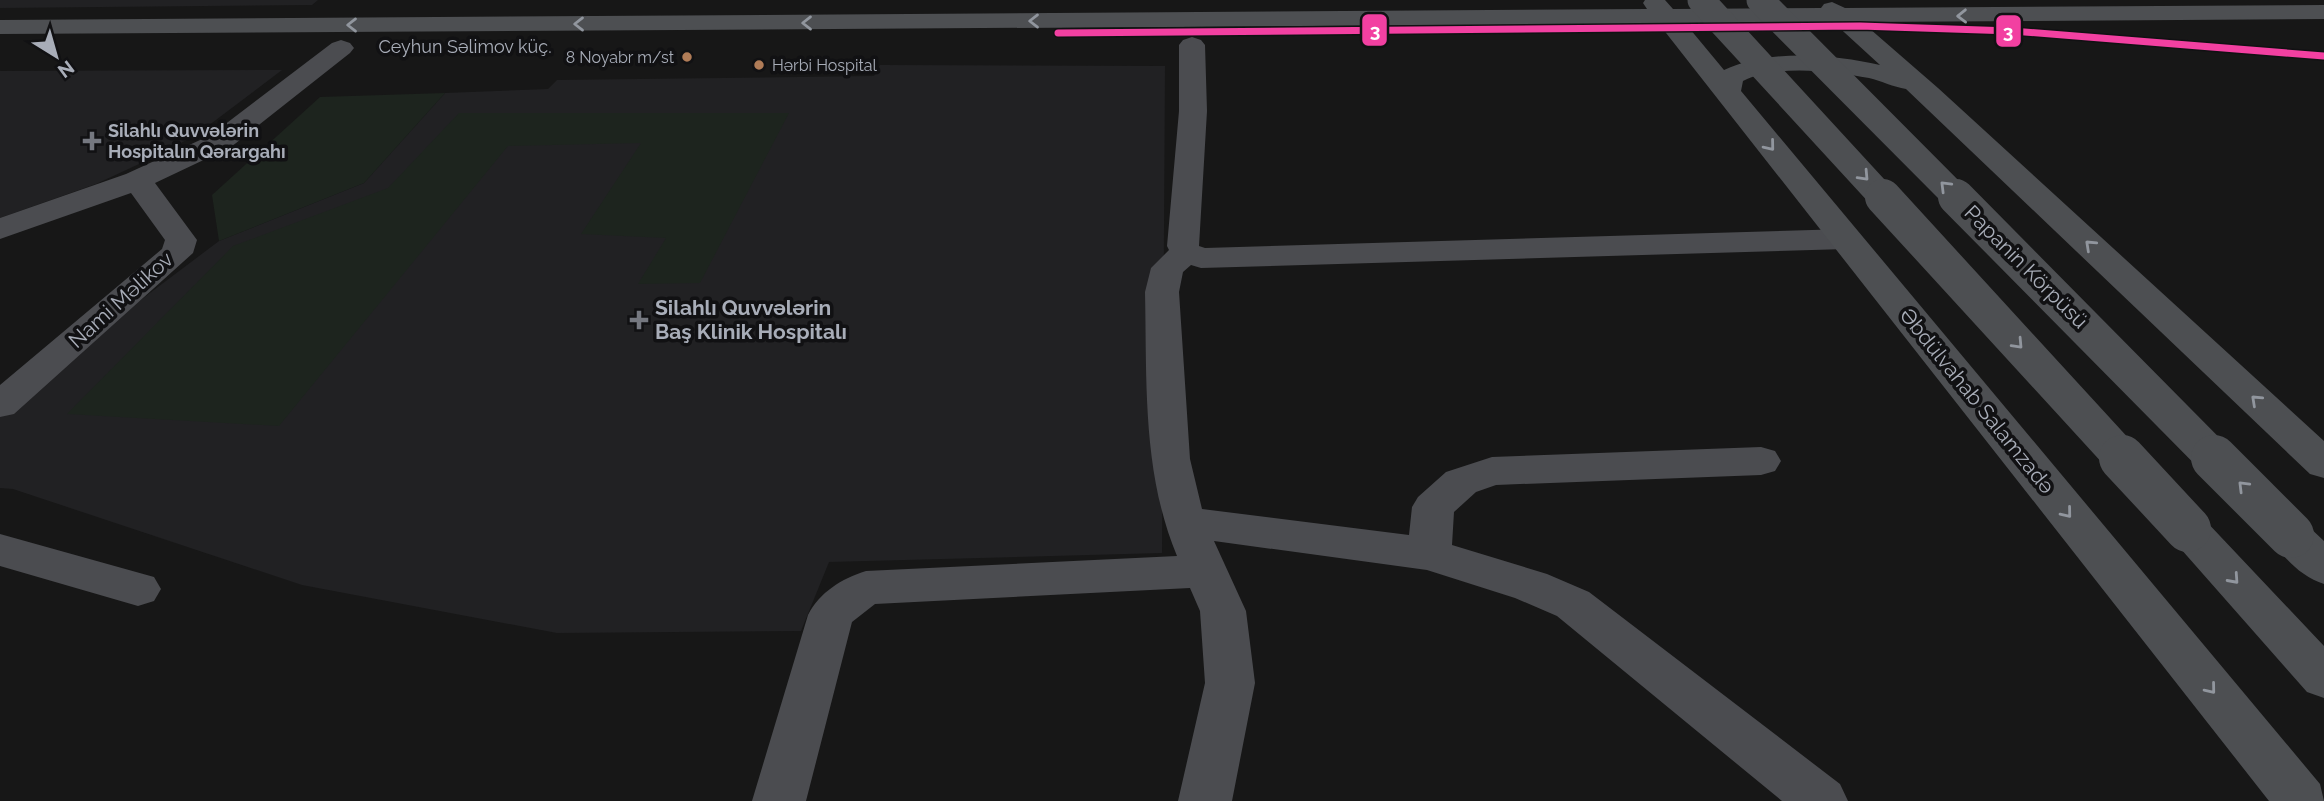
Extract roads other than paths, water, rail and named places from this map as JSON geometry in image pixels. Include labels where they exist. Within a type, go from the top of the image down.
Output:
[{"type":"main road","points":[[1701,0],[2324,678]]},
{"type":"main road","name":"Papanin Körpüsü","points":[[1760,0],[2324,568]]},
{"type":"main road","points":[[1822,0],[1928,94],[2324,464]]},
{"type":"main road","points":[[2049,15],[2088,0]]},
{"type":"main road","points":[[2131,0],[2208,14]]},
{"type":"main road","name":"Ceyhun Səlimov küç.","points":[[0,27],[1659,8],[1841,17]]},
{"type":"main road","name":"Əbdülvahab Salamzadə","points":[[1659,8],[2301,801]]},
{"type":"main road","points":[[1841,17],[2324,12]]},
{"type":"main road","points":[[1042,46],[2324,33]]},
{"type":"main road","name":"Ceyhun Səlimov küç.","points":[[0,50],[645,47]]},
{"type":"main road","points":[[1727,93],[1730,77],[1751,67],[1854,66],[1897,77],[1928,94]]},
{"type":"street","points":[[1192,45],[1193,111],[1183,246],[1188,253],[1201,258],[1846,239]]},
{"type":"street","points":[[0,229],[137,180],[221,141],[341,48]]},
{"type":"street","name":"Nami Məlikov","points":[[0,405],[177,253],[181,240],[137,180]]},
{"type":"street","points":[[1188,253],[1172,262],[1164,272],[1162,292],[1170,460],[1184,522],[1223,611],[1230,683],[1205,801]]},
{"type":"street","points":[[1429,554],[1433,508],[1461,482],[1492,471],[1761,461]]},
{"type":"street","points":[[1184,522],[1429,554],[1531,586],[1573,604],[1821,801]]},
{"type":"street","points":[[0,550],[138,589]]},
{"type":"street","points":[[779,801],[831,615],[844,602],[866,588],[1204,571]]},
{"type":"place","name":"8 Noyabr m/st","points":[[687,57]]},
{"type":"place","name":"Hərbi Hospital","points":[[759,65]]},
{"type":"place","name":"Silahlı Quvvələrin Hospitalın Qərargahı","points":[[92,141]]},
{"type":"place","name":"Silahlı Quvvələrin Baş Klinik Hospitalı","points":[[639,320]]}]
